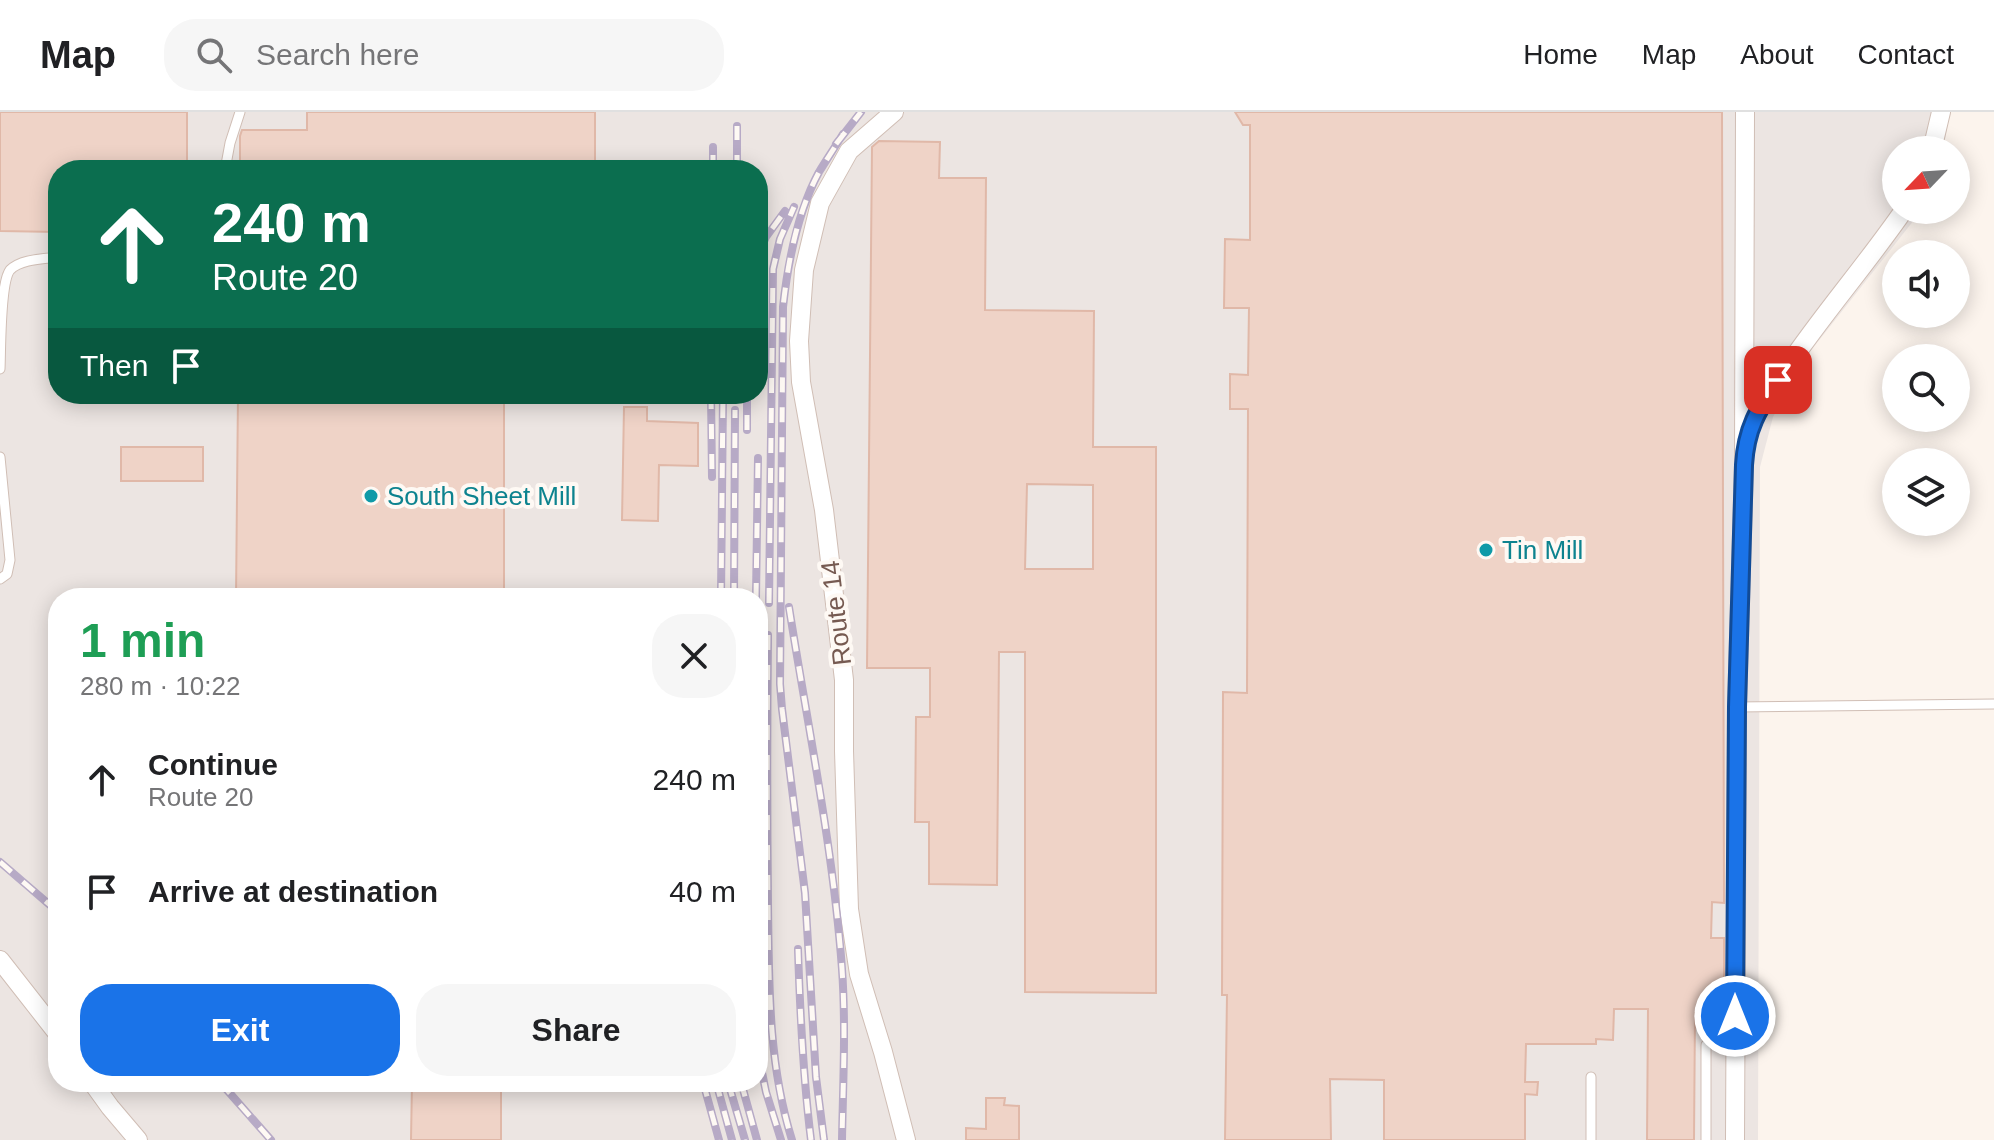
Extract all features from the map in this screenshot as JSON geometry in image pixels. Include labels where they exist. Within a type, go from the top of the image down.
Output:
[{"type":"street","name":"Route 14","points":[[894,112],[849,151],[820,203],[804,270],[799,341],[801,382],[824,510],[844,680],[849,909],[859,974],[906,1140]]},
{"type":"street","points":[[1735,1140],[1737,707],[1744,465],[1745,112]]},
{"type":"street","points":[[1935,136],[1941,112]]},
{"type":"street","points":[[1744,465],[1751,424],[1762,403],[1794,355],[1893,224]]},
{"type":"street","points":[[0,960],[48,1021]]},
{"type":"street","points":[[99,1092],[138,1140]]},
{"type":"lane","points":[[227,160],[240,112]]},
{"type":"lane","points":[[0,369],[2,285],[9,271],[18,265],[48,259]]},
{"type":"lane","points":[[0,457],[10,560],[7,574],[0,579]]},
{"type":"lane","points":[[1737,707],[1994,704]]},
{"type":"lane","points":[[1706,1045],[1706,1140]]},
{"type":"lane","points":[[1591,1077],[1591,1140]]},
{"type":"shaded area","points":[[0,112],[1950,112],[1946,136],[1882,136],[1882,224],[1911,224],[1898,240],[1882,240],[1882,261],[1809,353],[1773,417],[1760,467],[1758,1140],[0,1140]]},
{"type":"building","points":[[0,112],[187,112],[187,160],[48,160],[48,232],[0,231]]},
{"type":"building","points":[[307,112],[595,112],[595,160],[240,160],[242,130],[307,130]]},
{"type":"building","name":"Tin Mill","points":[[1235,112],[1722,112],[1724,903],[1712,902],[1711,938],[1724,938],[1724,1013],[1695,1013],[1694,1140],[1647,1140],[1648,1009],[1614,1009],[1613,1040],[1596,1039],[1596,1044],[1526,1044],[1525,1082],[1538,1082],[1537,1095],[1525,1094],[1525,1140],[1384,1140],[1384,1080],[1330,1079],[1331,1140],[1225,1140],[1227,995],[1222,995],[1223,692],[1247,693],[1248,409],[1230,409],[1230,374],[1248,375],[1249,308],[1224,308],[1225,239],[1250,240],[1250,125],[1243,125]]},
{"type":"building","points":[[879,141],[940,142],[939,178],[986,178],[985,310],[1094,311],[1093,447],[1156,447],[1156,993],[1025,992],[1025,652],[999,652],[997,885],[929,884],[929,822],[915,822],[916,717],[930,717],[930,668],[867,668],[872,147]],"holes":[[[1027,484],[1093,485],[1093,569],[1025,569]]]},
{"type":"building","name":"South Sheet Mill","points":[[238,404],[504,404],[504,588],[236,588]]},
{"type":"building","points":[[624,407],[647,407],[647,421],[698,423],[698,466],[659,465],[658,521],[622,520]]},
{"type":"building","points":[[121,447],[203,447],[203,481],[121,481]]},
{"type":"building","points":[[412,1092],[501,1092],[501,1140],[411,1140]]},
{"type":"building","points":[[986,1098],[1005,1098],[1004,1105],[1019,1106],[1019,1140],[966,1140],[966,1128],[986,1129]]},
{"type":"railway","points":[[836,144],[861,112]]},
{"type":"railway","points":[[737,126],[737,160]]},
{"type":"railway","points":[[824,1140],[816,1077],[805,893],[780,684],[783,307],[799,221],[819,172],[843,134]]},
{"type":"railway","points":[[713,147],[713,160]]},
{"type":"railway","points":[[769,603],[773,269],[780,239],[794,207]]},
{"type":"railway","points":[[768,234],[785,211]]},
{"type":"railway","points":[[711,404],[712,477]]},
{"type":"railway","points":[[721,588],[723,404]]},
{"type":"railway","points":[[747,404],[747,430]]},
{"type":"railway","points":[[734,588],[735,410]]},
{"type":"railway","points":[[756,588],[758,458]]},
{"type":"railway","points":[[789,607],[838,923],[844,1012],[842,1140]]},
{"type":"railway","points":[[0,862],[48,903]]},
{"type":"railway","points":[[768,889],[774,1053],[792,1140]]},
{"type":"railway","points":[[798,949],[802,1044],[811,1140]]},
{"type":"railway","points":[[229,1092],[271,1140]]},
{"type":"railway","points":[[706,1092],[719,1140]]},
{"type":"railway","points":[[719,1092],[732,1140]]},
{"type":"railway","points":[[731,1092],[745,1140]]},
{"type":"railway","points":[[744,1092],[757,1140]]},
{"type":"railway","points":[[766,1092],[781,1140]]},
{"type":"place","name":"South Sheet Mill","points":[[371,496]]},
{"type":"place","name":"Tin Mill","points":[[1486,550]]},
{"type":"route","points":[[1735,1016],[1737,707],[1745,450],[1751,424],[1778,380]]}]
